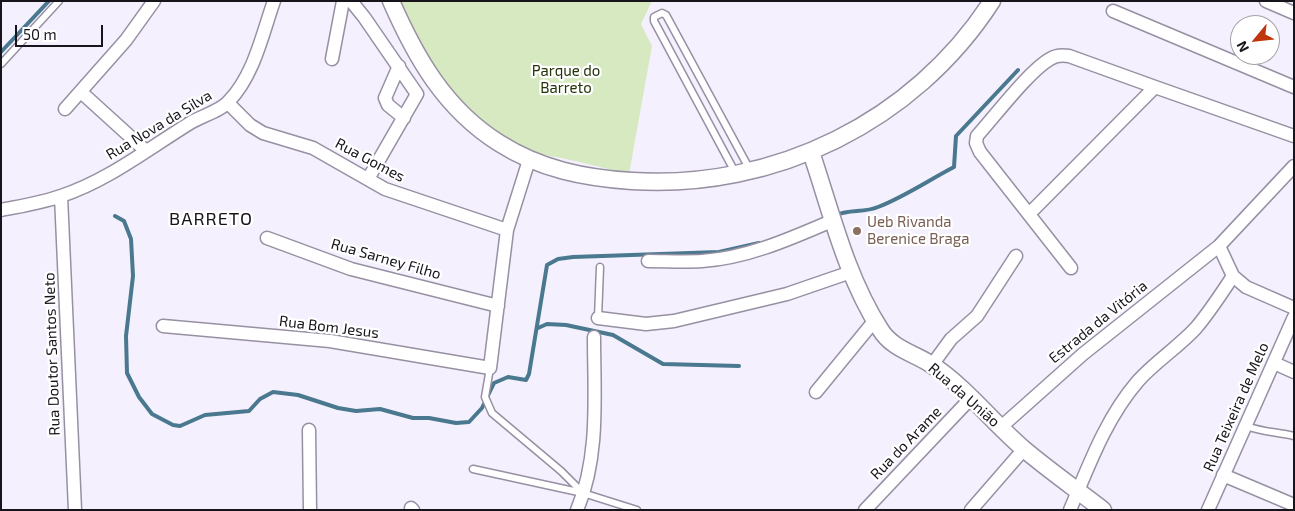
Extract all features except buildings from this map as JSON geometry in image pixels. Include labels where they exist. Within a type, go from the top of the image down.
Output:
[{"type":"street","points":[[65,109],[126,40],[154,1]]},
{"type":"street","name":"Rua Nova da Silva","points":[[1,210],[61,196],[124,165],[201,116],[228,103],[241,87],[250,69],[274,1]]},
{"type":"street","points":[[332,59],[343,1]]},
{"type":"street","points":[[351,1],[399,66],[416,94],[368,179]]},
{"type":"street","points":[[391,1],[415,54],[446,96],[487,134],[528,160],[562,171],[594,178],[679,183],[744,173],[811,152],[870,122],[901,100],[942,65],[962,43],[992,1]]},
{"type":"street","points":[[1267,1],[1294,13]]},
{"type":"street","points":[[1113,11],[1294,87]]},
{"type":"street","points":[[1071,268],[980,152],[976,143],[977,136],[1028,79],[1052,58],[1063,55],[1294,136]]},
{"type":"street","points":[[399,66],[385,98],[388,105],[404,118]]},
{"type":"street","points":[[1029,214],[1155,88]]},
{"type":"street","points":[[81,92],[146,151]]},
{"type":"street","name":"Rua Gomes","points":[[228,103],[250,125],[263,133],[313,148],[400,195],[506,230]]},
{"type":"street","name":"Rua da União","points":[[811,152],[851,272],[875,320],[890,341],[932,365],[971,398],[1024,449],[1103,510]]},
{"type":"street","points":[[490,368],[506,230],[528,160]]},
{"type":"street","name":"Estrada da Vitória","points":[[1001,427],[1083,354],[1218,246],[1294,166]]},
{"type":"street","name":"Rua Doutor Santos Neto","points":[[61,196],[75,510]]},
{"type":"street","points":[[648,261],[703,261],[748,252],[788,240],[832,216]]},
{"type":"street","name":"Rua Sarney Filho","points":[[267,238],[351,269],[498,306]]},
{"type":"street","points":[[1218,246],[1233,276],[1246,287],[1294,308]]},
{"type":"street","points":[[932,365],[951,339],[976,316],[1016,256]]},
{"type":"street","points":[[598,318],[646,324],[674,321],[787,294],[851,272]]},
{"type":"street","points":[[1070,510],[1096,449],[1115,412],[1139,380],[1194,330],[1233,276]]},
{"type":"street","name":"Rua Teixeira de Melo","points":[[1208,510],[1294,317]]},
{"type":"street","points":[[816,392],[875,320]]},
{"type":"street","name":"Rua Bom Jesus","points":[[163,326],[330,341],[490,368]]},
{"type":"street","points":[[577,510],[583,493],[592,450],[595,415],[594,337]]},
{"type":"street","points":[[1274,363],[1294,372]]},
{"type":"street","name":"Rua do Arame","points":[[865,510],[971,398]]},
{"type":"street","points":[[309,430],[310,510]]},
{"type":"street","points":[[971,510],[1024,449]]},
{"type":"street","points":[[1224,475],[1294,505]]},
{"type":"lane","points":[[1,64],[59,1]]},
{"type":"lane","points":[[658,14],[666,15],[744,173],[654,21],[658,14]]},
{"type":"lane","points":[[598,318],[600,268]]},
{"type":"lane","points":[[490,368],[485,398],[492,413],[561,471],[583,493]]},
{"type":"lane","points":[[1246,426],[1262,432],[1278,432],[1294,436]]},
{"type":"lane","points":[[473,469],[583,493],[637,510]]},
{"type":"green space","name":"Parque do Barreto","points":[[401,1],[652,1],[641,24],[652,46],[629,174],[535,152],[508,139],[487,124],[451,89],[436,68],[423,47]]},
{"type":"waterway","points":[[1,52],[49,1]]},
{"type":"waterway","points":[[836,215],[868,210],[888,203],[954,167],[956,136],[1018,70]]},
{"type":"waterway","points":[[115,216],[124,221],[131,239],[133,276],[126,336],[127,373],[139,397],[152,414],[173,425],[180,426],[205,415],[249,411],[260,399],[273,392],[298,395],[338,408],[356,411],[380,409],[413,418],[429,418],[456,423],[469,422],[482,408],[494,383],[508,377],[526,380],[529,374],[547,265],[558,259],[573,257],[719,252],[759,243]]},
{"type":"waterway","points":[[538,328],[547,324],[566,325],[613,335],[663,364],[739,366]]},
{"type":"place","name":"Ueb Rivanda Berenice Braga","points":[[857,231]]},
{"type":"district","name":"BARRETO","points":[[211,219]]}]
